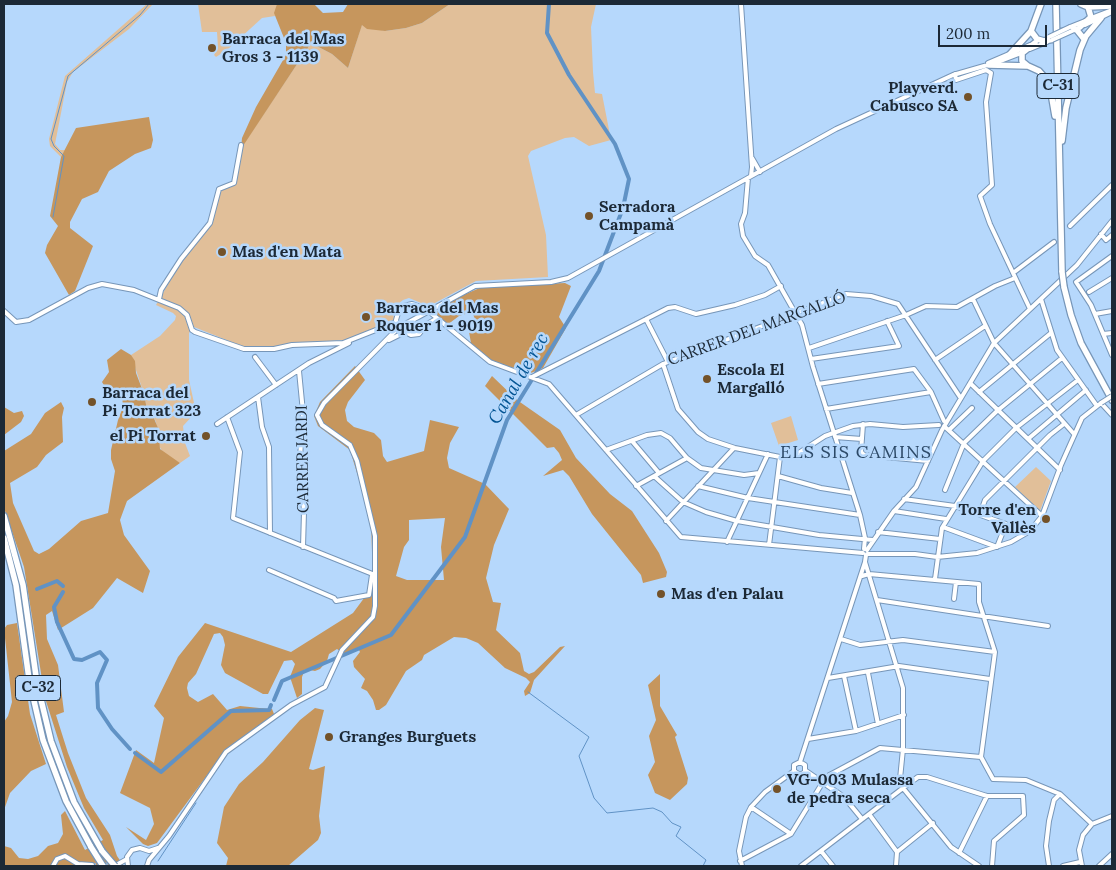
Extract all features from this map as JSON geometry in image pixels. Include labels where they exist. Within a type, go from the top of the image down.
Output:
[{"type":"highway","points":[[1010,54],[1031,31],[1041,4]]},
{"type":"highway","name":"C-31","points":[[1056,4],[1062,272],[1064,287],[1071,316],[1081,343],[1112,400]]},
{"type":"highway","points":[[1081,4],[1088,6],[1112,6]]},
{"type":"highway","points":[[1060,32],[1074,29],[1090,19],[1091,12],[1088,6]]},
{"type":"highway","points":[[1060,168],[1066,108],[1084,39],[1101,18]]},
{"type":"highway","points":[[1074,29],[1084,39]]},
{"type":"highway","points":[[1031,31],[1038,42]]},
{"type":"highway","points":[[1052,38],[1038,42],[1022,53],[1022,61],[1043,75],[1050,87],[1060,168]]},
{"type":"highway","points":[[989,65],[1028,66]]},
{"type":"highway","name":"C-32","points":[[4,516],[23,585],[38,683],[51,741],[74,802],[102,851],[113,866]]},
{"type":"highway","name":"C-32","points":[[4,538],[16,585],[38,721],[49,757],[76,822],[89,848],[103,866]]},
{"type":"highway","points":[[89,848],[95,866]]},
{"type":"street","points":[[741,4],[752,158],[745,213],[741,224],[743,236],[755,256],[768,265],[796,313],[809,348],[818,384],[860,515],[865,538],[865,562],[903,688],[904,749],[900,779],[903,788],[951,847],[980,866]]},
{"type":"street","points":[[1074,29],[1090,19],[1112,11]]},
{"type":"street","points":[[147,866],[149,860],[226,752],[291,705],[325,687],[342,650],[372,617],[375,606],[375,536],[354,450],[345,441],[322,425],[318,415],[324,403],[398,328],[475,286],[560,281],[604,259],[836,129],[955,74],[989,65],[1022,53],[1052,38],[1101,18],[1112,11]]},
{"type":"street","points":[[1052,38],[1060,32]]},
{"type":"street","points":[[976,68],[1038,42]]},
{"type":"street","points":[[955,74],[956,80],[986,70],[991,73],[986,102],[989,114],[988,150],[992,185],[980,196],[990,224],[1030,309]]},
{"type":"street","points":[[159,300],[161,290],[181,259],[210,223],[218,192],[234,183],[241,145]]},
{"type":"street","points":[[752,158],[760,172]]},
{"type":"street","points":[[756,163],[768,167]]},
{"type":"street","points":[[752,167],[760,172]]},
{"type":"street","points":[[1070,226],[1112,185]]},
{"type":"street","points":[[794,772],[794,765],[800,762],[808,739],[862,576],[865,552],[894,511],[916,487],[941,427],[994,343],[1078,265],[1112,221]]},
{"type":"street","points":[[1101,234],[1106,240],[1112,236]]},
{"type":"street","points":[[1013,273],[1054,242]]},
{"type":"street","points":[[1112,256],[1076,282],[1096,314],[1112,355]]},
{"type":"street","points":[[809,348],[906,315],[926,306],[957,307],[995,286],[1015,278]]},
{"type":"street","points":[[1089,292],[1112,278]]},
{"type":"street","points":[[4,311],[16,322],[29,320],[88,288],[102,284],[127,288],[184,311],[192,330],[195,332],[244,349],[274,350],[292,345],[350,341]]},
{"type":"street","points":[[532,377],[668,308],[675,307],[696,314],[735,305],[765,295],[780,286]]},
{"type":"street","name":"CARRER DEL MARGALLÓ","points":[[576,415],[666,363],[837,296],[854,294],[892,301],[898,304],[960,398]]},
{"type":"street","points":[[974,299],[994,343],[1074,434]]},
{"type":"street","points":[[1041,299],[1051,333],[1062,358],[1086,390],[1112,415]]},
{"type":"street","points":[[408,335],[398,328],[396,322],[398,314],[404,306],[419,306],[490,362],[549,384],[681,536],[851,553],[915,554],[937,557],[977,554],[998,547],[1030,531],[1042,516],[1082,418],[1112,396]]},
{"type":"street","points":[[1096,314],[1112,311]]},
{"type":"street","points":[[427,312],[427,324]]},
{"type":"street","points":[[383,344],[401,334],[419,334],[427,324],[436,319]]},
{"type":"street","points":[[646,319],[666,363],[678,409],[698,432],[708,439],[735,448],[780,457],[794,456],[804,452],[825,436],[835,435],[862,439]]},
{"type":"street","points":[[811,359],[899,346],[887,321]]},
{"type":"street","points":[[217,424],[299,371],[350,341],[396,322]]},
{"type":"street","points":[[935,360],[985,326]]},
{"type":"street","points":[[979,392],[1051,333]]},
{"type":"street","points":[[1103,334],[1112,333]]},
{"type":"street","points":[[255,357],[276,386]]},
{"type":"street","points":[[945,490],[964,443],[997,411],[1062,358]]},
{"type":"street","points":[[818,384],[914,369],[931,392],[945,420]]},
{"type":"street","name":"CARRER JARDI","points":[[299,371],[302,412],[300,458],[304,512],[304,547]]},
{"type":"street","points":[[935,579],[942,527],[983,460],[1016,428],[1078,380]]},
{"type":"street","points":[[970,383],[1060,470]]},
{"type":"street","points":[[1028,439],[1086,390]]},
{"type":"street","points":[[826,409],[931,392]]},
{"type":"street","points":[[258,397],[262,427],[270,447],[270,533]]},
{"type":"street","points":[[950,430],[972,408]]},
{"type":"street","points":[[227,417],[240,452],[231,516],[374,575]]},
{"type":"street","points":[[835,435],[863,424],[941,427],[950,430],[1042,516]]},
{"type":"street","points":[[863,424],[861,452],[864,455],[928,462]]},
{"type":"street","points":[[980,514],[985,500],[1064,424]]},
{"type":"street","points":[[606,450],[648,435],[661,433],[670,438],[687,458],[701,468],[744,476],[759,473]]},
{"type":"street","points":[[632,441],[659,473]]},
{"type":"street","points":[[666,521],[712,470],[735,448]]},
{"type":"street","points":[[727,542],[768,454]]},
{"type":"street","points":[[769,545],[780,457]]},
{"type":"street","points":[[636,486],[687,458]]},
{"type":"street","points":[[654,476],[684,502],[736,522],[819,535],[865,538],[872,541]]},
{"type":"street","points":[[778,476],[852,494]]},
{"type":"street","points":[[698,486],[748,498],[860,515]]},
{"type":"street","points":[[904,499],[955,506],[1006,524],[998,547]]},
{"type":"street","points":[[894,511],[946,519]]},
{"type":"street","points":[[942,527],[998,547]]},
{"type":"street","points":[[878,532],[940,539]]},
{"type":"street","points":[[269,570],[334,598],[336,601],[369,595],[374,575]]},
{"type":"street","points":[[862,576],[869,574],[979,584],[979,602],[986,617],[994,653],[981,757],[993,779],[1026,780],[1060,794],[1092,824]]},
{"type":"street","points":[[954,599],[956,582]]},
{"type":"street","points":[[877,600],[1048,626]]},
{"type":"street","points":[[841,639],[860,645],[903,640],[994,653]]},
{"type":"street","points":[[828,678],[898,667],[990,679]]},
{"type":"street","points":[[868,673],[878,724]]},
{"type":"street","points":[[844,676],[856,731]]},
{"type":"street","points":[[808,739],[856,731],[904,715]]},
{"type":"street","points":[[740,861],[791,834],[822,781],[870,751],[880,748],[904,749],[981,757]]},
{"type":"street","points":[[800,762],[805,765],[806,771],[844,797],[862,819]]},
{"type":"street","points":[[794,772],[800,775],[806,771]]},
{"type":"street","points":[[742,866],[740,861],[742,837],[751,807],[765,792],[794,772]]},
{"type":"street","points":[[802,866],[918,777],[928,777],[987,796],[1023,796],[1024,816],[994,841],[992,866]]},
{"type":"street","points":[[1049,866],[1046,846],[1049,821],[1054,800],[1060,794]]},
{"type":"street","points":[[959,853],[987,796]]},
{"type":"street","points":[[751,807],[791,834]]},
{"type":"street","points":[[869,814],[897,852],[896,866]]},
{"type":"street","points":[[1063,866],[1081,864],[1080,843],[1092,824],[1112,816]]},
{"type":"street","points":[[897,852],[933,823]]},
{"type":"street","points":[[127,859],[128,866],[118,864],[127,859],[132,850],[158,848]]},
{"type":"street","points":[[144,850],[149,860]]},
{"type":"street","points":[[821,851],[833,866]]},
{"type":"street","points":[[1101,866],[1112,855]]},
{"type":"street","points":[[53,866],[57,859],[62,856],[70,858],[75,864],[95,866]]},
{"type":"shaded area","points":[[147,4],[153,4],[129,29],[73,72],[67,82],[55,144],[60,150],[65,150],[61,157],[50,146],[49,139],[65,76]]},
{"type":"shaded area","points":[[198,4],[277,4],[275,16],[262,18],[227,50],[216,57],[214,55],[218,48],[217,32],[202,32]]},
{"type":"shaded area","points":[[277,4],[314,4],[323,13],[343,12],[348,4],[450,4],[422,23],[406,28],[385,31],[367,29],[362,25],[348,68],[332,54],[311,43],[241,149],[242,138],[256,107],[286,55],[286,43],[274,13]]},
{"type":"shaded area","points":[[450,4],[596,4],[591,27],[595,93],[602,94],[611,140],[589,146],[574,137],[565,138],[531,151],[528,156],[546,235],[548,277],[476,281],[433,304],[426,305],[409,298],[393,308],[394,321],[344,340],[298,343],[273,347],[244,347],[194,327],[189,333],[189,380],[196,412],[183,426],[185,443],[190,456],[180,463],[164,454],[159,446],[156,422],[153,416],[148,415],[144,394],[131,355],[160,336],[175,320],[176,316],[173,313],[156,305],[183,258],[213,220],[220,191],[235,185],[241,149],[245,142],[311,43],[332,54],[348,68],[362,24],[385,31],[406,28],[422,23]]},
{"type":"shaded area","points":[[149,117],[153,140],[151,148],[135,154],[109,171],[98,192],[82,199],[70,222],[70,228],[93,246],[75,291],[69,295],[45,253],[47,245],[58,226],[50,216],[61,157],[76,128]]},
{"type":"shaded area","points":[[565,283],[571,286],[559,317],[566,328],[543,368],[531,373],[493,362],[471,343],[469,332],[475,319],[472,312],[459,316],[447,325],[436,316],[436,312],[454,299],[482,287]]},
{"type":"shaded area","points":[[121,349],[131,355],[135,361],[136,373],[144,394],[148,415],[153,416],[158,428],[160,449],[180,463],[127,501],[120,520],[124,535],[150,571],[143,593],[117,578],[93,608],[58,630],[52,611],[46,615],[47,639],[58,665],[64,712],[56,715],[68,753],[86,798],[110,835],[117,856],[124,866],[4,866],[4,846],[11,848],[19,858],[28,859],[38,856],[48,846],[58,843],[63,834],[61,815],[65,811],[85,850],[103,840],[84,808],[67,767],[45,698],[24,567],[4,508],[4,451],[31,434],[45,413],[61,402],[64,408],[62,417],[63,442],[46,455],[37,467],[10,483],[13,503],[34,551],[39,554],[49,549],[81,521],[108,513],[115,471],[111,459],[111,450],[123,407],[122,395],[109,394],[102,382],[109,372],[107,360]]},
{"type":"shaded area","points":[[355,366],[365,380],[348,402],[345,410],[347,421],[354,427],[374,433],[381,440],[383,456],[387,462],[424,451],[430,420],[459,427],[450,443],[447,458],[449,468],[485,484],[509,509],[494,545],[486,578],[493,602],[501,603],[496,630],[520,653],[524,671],[529,674],[534,672],[560,647],[565,646],[534,680],[530,693],[525,696],[524,691],[530,682],[526,678],[505,668],[478,643],[466,638],[454,637],[424,655],[422,660],[406,671],[386,705],[376,710],[373,700],[367,691],[361,688],[365,679],[354,667],[353,661],[360,652],[358,648],[346,655],[337,649],[329,654],[327,661],[320,669],[315,671],[305,669],[302,677],[302,694],[297,698],[290,677],[295,664],[292,660],[284,661],[268,694],[263,694],[225,673],[221,665],[225,645],[223,637],[220,633],[214,634],[196,674],[188,683],[189,696],[198,702],[213,694],[227,710],[240,706],[272,709],[274,714],[225,751],[157,843],[148,846],[143,844],[126,827],[146,840],[154,824],[150,808],[120,793],[136,750],[154,763],[164,718],[154,706],[178,657],[205,623],[291,652],[353,613],[373,586],[371,519],[350,450],[318,426],[314,416],[320,402]],"holes":[[[445,518],[441,547],[444,580],[407,580],[396,576],[404,547],[409,540],[409,520]]]},
{"type":"shaded area","points":[[492,376],[517,400],[560,430],[576,458],[610,494],[632,511],[659,553],[667,572],[666,577],[643,583],[641,575],[592,514],[569,476],[563,470],[543,476],[562,460],[559,453],[554,447],[547,448],[485,386]]},
{"type":"shaded area","points":[[4,407],[14,413],[22,411],[24,416],[21,422],[4,435]]},
{"type":"shaded area","points":[[791,416],[798,440],[779,446],[771,423]]},
{"type":"shaded area","points":[[1036,467],[1051,481],[1040,511],[1015,487]]},
{"type":"shaded area","points":[[17,623],[30,714],[46,764],[31,771],[10,793],[4,810],[4,722],[12,702],[4,629],[7,625]]},
{"type":"shaded area","points":[[660,674],[660,706],[677,735],[675,737],[688,778],[687,784],[670,800],[655,793],[648,775],[655,762],[649,736],[656,720],[648,685]]},
{"type":"shaded area","points":[[315,708],[324,710],[309,769],[313,770],[325,766],[319,816],[321,833],[318,840],[288,866],[226,866],[228,858],[217,843],[224,807],[239,784],[263,762],[300,720]]},
{"type":"waterway","points":[[53,217],[64,156],[54,146],[51,139],[68,76],[140,15],[149,4]]},
{"type":"waterway","name":"Canal de rec","points":[[274,700],[282,681],[391,635],[465,537],[507,420],[599,271],[623,208],[629,179],[615,144],[569,75],[547,33],[549,4]]},
{"type":"waterway","name":"Canal de rec","points":[[37,589],[57,581],[63,586]]},
{"type":"waterway","name":"Canal de rec","points":[[63,592],[54,607],[57,622],[74,659],[82,660],[100,652],[107,660],[97,683],[98,708],[112,729],[130,749]]},
{"type":"waterway","points":[[528,692],[589,737],[579,756],[594,798],[607,813],[653,808],[662,812],[672,823],[681,827],[676,836],[706,860],[703,866]]},
{"type":"waterway","name":"Canal de rec","points":[[135,753],[161,772],[231,711],[269,710],[271,705]]},
{"type":"waterway","points":[[158,861],[196,803]]},
{"type":"tunnel","points":[[92,865],[114,864]]},
{"type":"place","name":"Barraca del Mas Gros 3 - 1139","points":[[212,48]]},
{"type":"place","name":"Playverd. Cabusco SA","points":[[968,97]]},
{"type":"place","name":"Serradora Campamà","points":[[589,216]]},
{"type":"place","name":"Mas d'en Mata","points":[[222,252]]},
{"type":"place","name":"Barraca del Mas Roquer 1 - 9019","points":[[366,317]]},
{"type":"place","name":"Escola El Margalló","points":[[707,379]]},
{"type":"place","name":"Barraca del Pi Torrat 323","points":[[92,402]]},
{"type":"place","name":"el Pi Torrat","points":[[206,436]]},
{"type":"place","name":"Torre d'en Vallès","points":[[1046,519]]},
{"type":"place","name":"Mas d'en Palau","points":[[661,594]]},
{"type":"place","name":"Granges Burguets","points":[[329,737]]},
{"type":"place","name":"VG-003 Mulassa de pedra seca","points":[[777,789]]},
{"type":"district","name":"ELS SIS CAMINS","points":[[856,453]]}]
